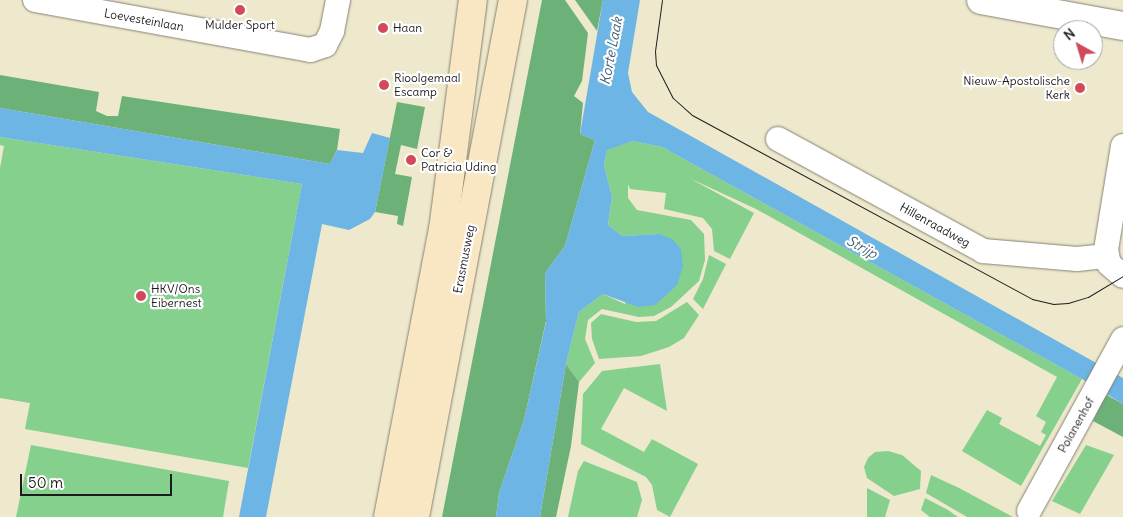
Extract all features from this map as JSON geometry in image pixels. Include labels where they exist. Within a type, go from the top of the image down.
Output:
[{"type":"main road","points":[[388,517],[443,230],[473,0]]},
{"type":"main road","name":"Erasmusweg","points":[[415,517],[513,0]]},
{"type":"street","name":"Loevesteinlaan","points":[[35,0],[310,50],[325,45],[332,30],[338,0]]},
{"type":"street","points":[[981,0],[1123,26]]},
{"type":"street","name":"Hillenraadweg","points":[[778,139],[983,251],[1077,259],[1107,256]]},
{"type":"street","points":[[1123,146],[1107,256],[1109,264],[1123,276]]},
{"type":"street","name":"Polanenhof","points":[[1029,511],[1123,339]]},
{"type":"green space","points":[[542,0],[565,0],[588,33],[582,81],[574,96],[583,103],[580,134],[595,140],[565,246],[545,273],[546,321],[524,420],[499,493],[496,517],[442,517]]},
{"type":"green space","points":[[575,0],[603,0],[597,31]]},
{"type":"green space","points":[[0,75],[99,92],[96,111],[107,116],[118,116],[122,96],[340,129],[337,150],[330,164],[0,108]]},
{"type":"green space","points":[[397,102],[425,107],[417,149],[401,145],[395,174],[412,177],[403,226],[397,224],[398,216],[375,212]]},
{"type":"green space","name":"HKV/Ons Eibernest","points":[[0,137],[302,184],[248,468],[25,429],[30,403],[0,398],[0,168],[4,146],[0,145]]},
{"type":"green space","points":[[633,141],[662,147],[1082,379],[1021,486],[962,451],[987,410],[1002,418],[999,424],[1040,446],[1046,435],[1041,432],[1046,422],[1036,416],[1057,377],[756,209],[689,178],[754,213],[730,259],[714,251],[712,229],[703,218],[664,209],[666,193],[630,189],[628,184],[628,198],[637,210],[691,220],[704,234],[705,260],[699,281],[671,307],[654,316],[639,317],[602,309],[588,320],[585,339],[595,363],[579,382],[566,364],[579,312],[603,294],[625,304],[659,234],[622,236],[608,225],[612,197],[604,165],[607,149]]},
{"type":"green space","points":[[709,255],[726,264],[703,309],[693,299],[703,279]]},
{"type":"green space","points":[[687,302],[699,315],[684,338],[669,347],[641,356],[599,359],[592,339],[591,323],[601,314],[636,322],[656,321]]},
{"type":"green space","points":[[566,364],[579,382],[571,446],[556,517],[540,517]]},
{"type":"green space","points":[[660,364],[667,411],[624,388],[601,429],[644,452],[652,439],[698,464],[670,517],[657,510],[652,485],[646,477],[581,444],[583,394],[602,371]]},
{"type":"green space","points":[[1105,394],[1123,404],[1123,437],[1093,421]]},
{"type":"green space","points":[[31,445],[229,481],[223,517],[16,517]]},
{"type":"green space","points":[[1086,445],[1114,455],[1080,514],[1052,501]]},
{"type":"green space","points":[[888,451],[902,455],[921,471],[920,489],[894,496],[867,478],[864,467],[868,458],[875,452]]},
{"type":"green space","points":[[584,461],[637,482],[642,500],[637,517],[568,517],[578,471]]},
{"type":"green space","points":[[931,475],[1013,517],[967,517],[926,493]]},
{"type":"green space","points":[[867,488],[890,500],[885,517],[867,517]]},
{"type":"green space","points":[[925,498],[958,517],[930,517],[921,510]]},
{"type":"water","points":[[603,0],[640,0],[628,73],[632,92],[648,112],[1123,378],[1123,404],[1082,379],[662,147],[633,141],[607,150],[604,165],[612,197],[608,225],[622,236],[659,234],[672,239],[681,249],[683,266],[677,285],[655,305],[638,307],[603,294],[579,312],[566,364],[540,517],[496,517],[499,493],[524,420],[546,322],[545,273],[565,246],[595,140],[580,134]]},
{"type":"water","points":[[0,108],[330,164],[337,150],[363,153],[372,133],[390,138],[375,212],[370,219],[349,230],[322,224],[266,517],[239,517],[302,184],[0,137]]},
{"type":"tram line","points":[[662,0],[655,51],[656,65],[673,98],[692,115],[1032,299],[1053,304],[1068,303],[1088,297],[1123,276]]},
{"type":"place","name":"Mulder Sport","points":[[240,10]]},
{"type":"place","name":"Haan","points":[[383,28]]},
{"type":"place","name":"Rioolgemaal Escamp","points":[[384,85]]},
{"type":"place","name":"Nieuw-Apostolische Kerk","points":[[1080,88]]},
{"type":"place","name":"Cor & Patricia Uding","points":[[411,160]]},
{"type":"place","name":"HKV/Ons Eibernest","points":[[141,296]]},
{"type":"water label","name":"Korte Laak","points":[[611,51]]},
{"type":"water label","name":"Strijp","points":[[862,247]]}]
